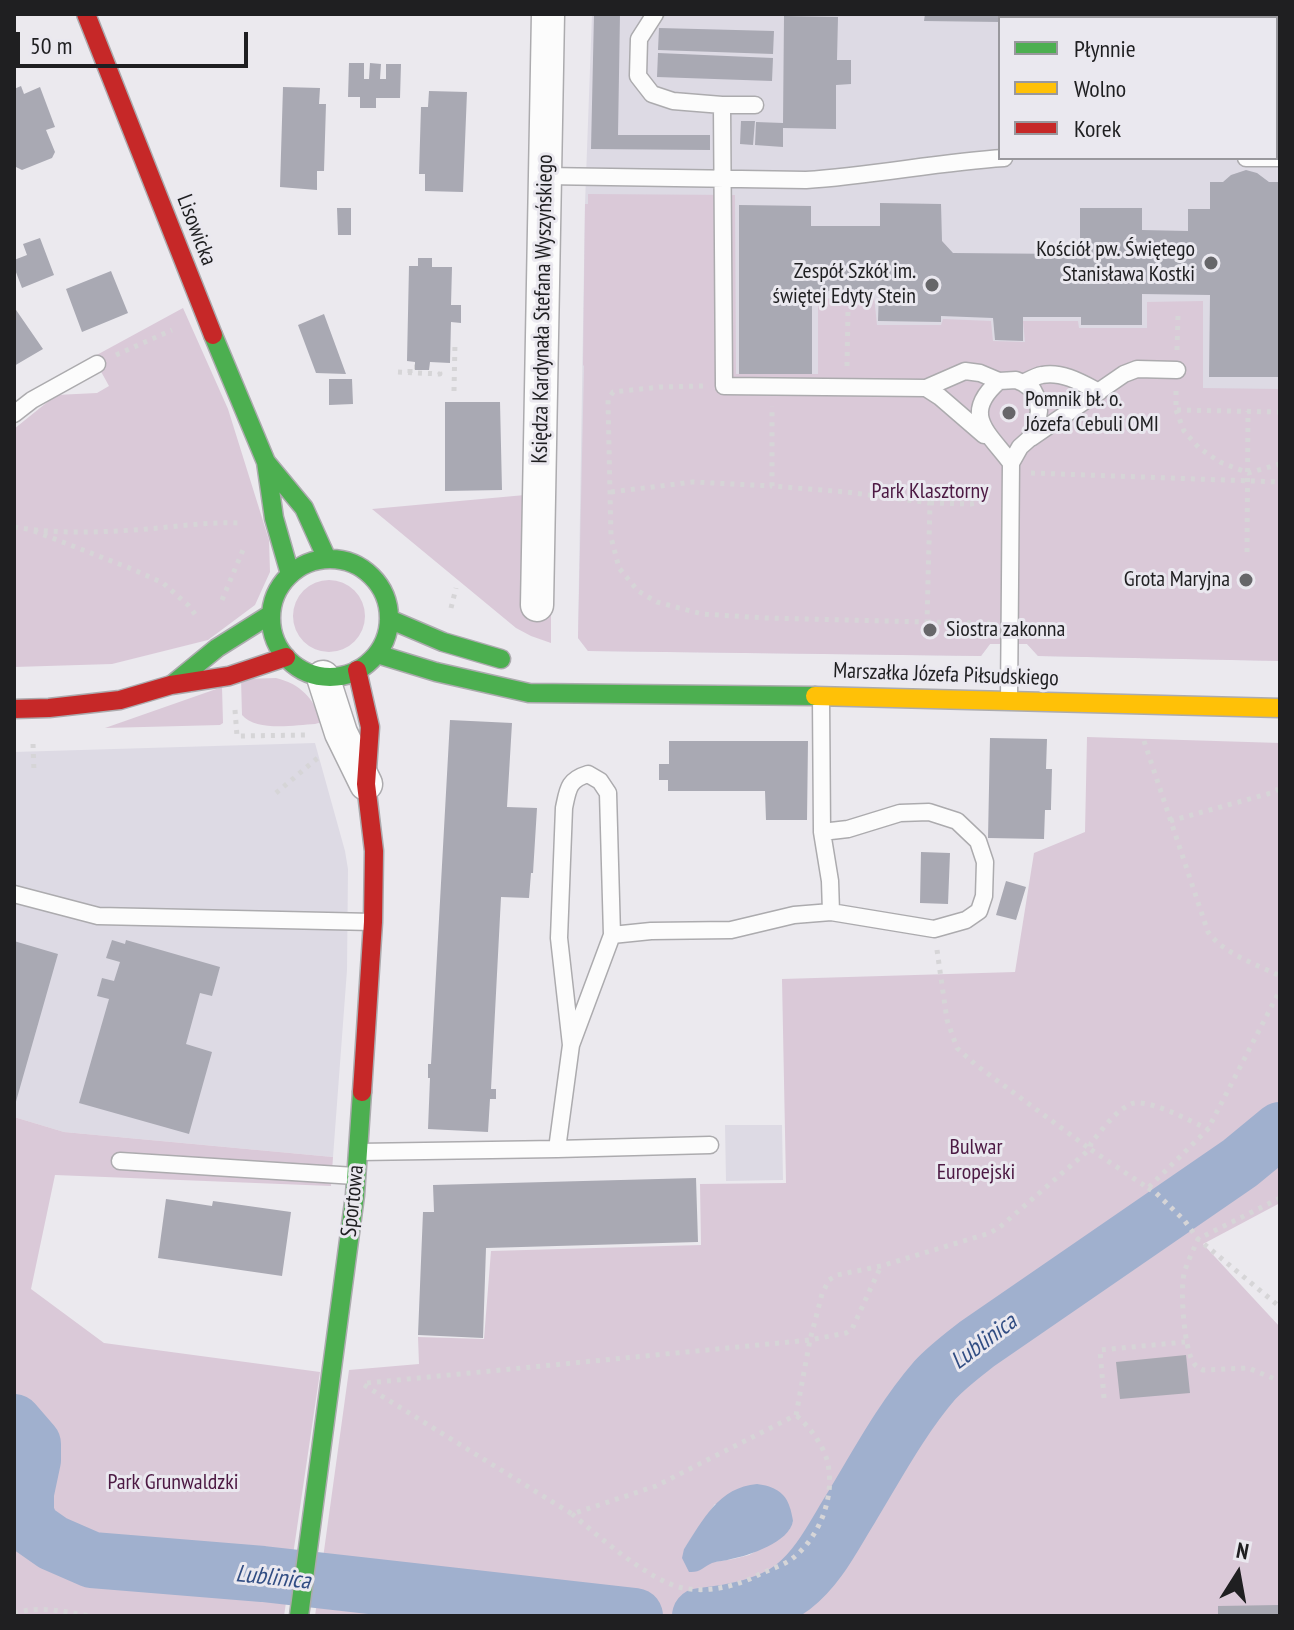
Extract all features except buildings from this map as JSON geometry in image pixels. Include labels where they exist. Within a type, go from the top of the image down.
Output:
[{"type":"main road","name":"Lisowicka","points":[[86,14],[266,462],[274,518],[290,574]]},
{"type":"main road","name":"Lisowicka","points":[[266,462],[304,508],[327,559]]},
{"type":"main road","points":[[327,559],[351,562],[371,575],[385,595],[389,619],[386,638],[377,654],[357,670],[341,676],[323,677],[303,670],[286,657],[274,637],[271,614],[276,593],[290,574],[307,563],[327,559]]},
{"type":"main road","points":[[171,685],[217,648],[271,614]]},
{"type":"main road","points":[[389,619],[443,642],[512,662]]},
{"type":"main road","name":"Marszałka Józefa Piłsudskiego","points":[[377,654],[436,672],[529,693],[821,696],[1280,708]]},
{"type":"main road","points":[[14,709],[120,700],[171,685],[229,676],[286,657]]},
{"type":"main road","name":"Sportowa","points":[[299,1616],[356,1176],[373,922],[374,851],[366,784],[370,727],[357,670]]},
{"type":"main road","name":"Marszałka Józefa Piłsudskiego","points":[[554,676],[610,694]]},
{"type":"street","name":"Księdza Kardynała Stefana Wyszyńskiego","points":[[537,605],[548,14]]},
{"type":"street","name":"Sportowa","points":[[323,677],[341,733],[366,784]]},
{"type":"lane","points":[[655,14],[639,39],[638,76],[652,94],[673,101],[755,105]]},
{"type":"lane","points":[[722,105],[724,386],[926,388],[965,371],[980,373],[999,381],[1016,380],[1033,390],[1039,411],[1029,439]]},
{"type":"lane","points":[[545,176],[806,180],[998,158]]},
{"type":"lane","points":[[14,414],[32,400],[97,364]]},
{"type":"lane","points":[[1009,701],[1010,468],[1020,447],[1124,374],[1137,369],[1177,370]]},
{"type":"lane","points":[[1023,383],[1043,375],[1059,375],[1099,392]]},
{"type":"lane","points":[[990,440],[981,422],[979,409],[989,390],[999,381]]},
{"type":"lane","points":[[926,388],[1000,448],[1010,468]]},
{"type":"lane","points":[[821,696],[822,832],[830,881],[831,912]]},
{"type":"lane","points":[[557,1149],[571,1045],[612,935],[608,793],[600,781],[588,774],[577,778],[568,789],[564,808],[559,938],[571,1045]]},
{"type":"lane","points":[[612,935],[731,930],[794,915],[831,912],[934,929],[966,920],[979,911],[984,896],[985,862],[978,841],[957,821],[929,812],[900,813],[848,829],[822,832]]},
{"type":"lane","points":[[14,894],[98,916],[373,922]]},
{"type":"lane","points":[[358,1152],[710,1145]]},
{"type":"lane","points":[[120,1161],[356,1176]]},
{"type":"path","points":[[847,387],[848,309]]},
{"type":"path","points":[[97,364],[204,314]]},
{"type":"path","points":[[1178,315],[1176,410],[1184,431],[1199,448],[1220,462],[1248,473],[1280,464]]},
{"type":"path","points":[[454,391],[455,342]]},
{"type":"path","points":[[398,372],[413,370],[440,374],[439,369]]},
{"type":"path","points":[[724,386],[660,387],[613,392],[608,400],[611,537],[619,568],[638,591],[657,602],[702,614],[1009,623]]},
{"type":"path","points":[[772,386],[772,486]]},
{"type":"path","points":[[1176,410],[1280,412]]},
{"type":"path","points":[[1247,552],[1248,411]]},
{"type":"path","points":[[1010,468],[1280,482]]},
{"type":"path","points":[[611,492],[693,482],[846,492],[930,503],[971,504],[1010,497]]},
{"type":"path","points":[[927,622],[930,503]]},
{"type":"path","points":[[34,531],[142,529],[223,522],[254,524]]},
{"type":"path","points":[[14,527],[34,531],[163,583],[189,606],[202,623]]},
{"type":"path","points":[[1140,728],[1208,932],[1225,948],[1280,976]]},
{"type":"path","points":[[33,743],[34,772]]},
{"type":"path","points":[[276,793],[327,750]]},
{"type":"path","points":[[1170,821],[1271,793],[1280,784]]},
{"type":"path","points":[[934,929],[947,1020],[957,1048],[1090,1149],[1156,1193],[1184,1220],[1198,1239],[1280,1307]]},
{"type":"path","points":[[1148,1188],[1208,1129],[1280,990]]},
{"type":"path","points":[[796,1415],[810,1340],[822,1294],[829,1280],[837,1275],[881,1266],[990,1233],[1090,1149],[1091,1143],[1115,1116],[1132,1103],[1159,1107],[1208,1129]]},
{"type":"path","points":[[1280,1198],[1198,1239],[1183,1283],[1185,1342],[1193,1362],[1203,1370],[1248,1368],[1280,1381]]},
{"type":"path","points":[[796,1415],[808,1426],[826,1457],[828,1498],[815,1533],[792,1559],[753,1578],[732,1586],[682,1588],[662,1580],[613,1548],[572,1514],[362,1384],[810,1340],[846,1333],[852,1329],[881,1266]]},
{"type":"path","points":[[1104,1398],[1100,1350],[1185,1342]]},
{"type":"path","points":[[572,1514],[656,1486],[796,1415]]},
{"type":"path","points":[[14,1613],[49,1608],[90,1616]]},
{"type":"shaded area","name":"Zespół Szkół im. świętej Edyty Stein","points":[[592,14],[1280,14],[1280,661],[1038,656],[1027,644],[990,644],[981,656],[588,651],[578,638],[585,204]]},
{"type":"shaded area","points":[[315,743],[348,869],[347,970],[333,1157],[64,1132],[14,1117],[14,752]]},
{"type":"shaded area","points":[[725,1125],[782,1125],[783,1180],[726,1181]]},
{"type":"green space","name":"Park Klasztorny","points":[[588,194],[735,195],[736,374],[818,374],[818,299],[874,296],[877,325],[941,325],[943,319],[991,321],[993,341],[1025,342],[1023,321],[1078,321],[1079,328],[1147,328],[1147,302],[1203,301],[1203,388],[1280,389],[1280,661],[1038,656],[1027,644],[990,644],[981,656],[588,651],[578,638],[585,204],[588,204]]},
{"type":"green space","points":[[183,308],[228,409],[269,540],[270,572],[255,605],[208,640],[112,664],[14,667],[14,429],[56,395],[97,393],[109,386],[93,357]]},
{"type":"green space","points":[[525,495],[551,606],[551,643],[516,628],[372,509]]},
{"type":"green space","points":[[336,580],[355,590],[363,602],[363,630],[355,642],[343,650],[322,652],[303,642],[295,630],[293,609],[303,590],[315,582]]},
{"type":"green space","points":[[276,678],[305,693],[322,722],[266,726],[242,715],[241,679]]},
{"type":"green space","points":[[222,687],[223,723],[220,725],[105,728]]},
{"type":"green space","name":"Bulwar Europejski","points":[[1087,737],[1280,743],[1280,1203],[1203,1244],[1280,1327],[1280,1616],[315,1616],[349,1370],[419,1364],[418,1337],[484,1339],[491,1251],[701,1245],[700,1184],[786,1183],[782,979],[1015,972],[1034,853],[1085,832]],"holes":[[[715,1504],[793,1521],[780,1538],[749,1555],[714,1562],[684,1549]]]},
{"type":"green space","name":"Park Grunwaldzki","points":[[14,1117],[64,1132],[333,1157],[331,1186],[55,1175],[31,1289],[104,1343],[320,1372],[284,1616],[14,1616]]},
{"type":"water","points":[[757,1484],[773,1488],[785,1498],[793,1520],[790,1529],[777,1541],[757,1551],[689,1572],[682,1558],[684,1549],[705,1516],[732,1491]]},
{"type":"waterway","name":"Lublinica","points":[[700,1616],[760,1604],[793,1587],[818,1560],[901,1426],[945,1370],[977,1344],[1240,1163],[1280,1130]]},
{"type":"waterway","name":"Lublinica","points":[[14,1422],[33,1444],[26,1493],[26,1514],[33,1529],[53,1543],[92,1560],[263,1574],[635,1616]]},
{"type":"traffic: fast","points":[[213,335],[266,462],[274,518],[290,574]]},
{"type":"traffic: fast","points":[[266,462],[304,508],[327,559]]},
{"type":"traffic: fast","points":[[330,559],[363,569],[379,585],[389,618],[379,651],[363,667],[330,677],[297,667],[281,651],[271,618],[281,585],[297,569],[330,559]]},
{"type":"traffic: fast","points":[[173,684],[217,648],[271,614]]},
{"type":"traffic: fast","points":[[389,619],[443,642],[501,659]]},
{"type":"traffic: fast","points":[[377,654],[436,672],[529,693],[815,696]]},
{"type":"traffic: fast","points":[[299,1616],[355,1195],[362,1092]]},
{"type":"traffic: slow","points":[[815,696],[1280,708]]},
{"type":"traffic: jam","points":[[86,14],[213,335]]},
{"type":"traffic: jam","points":[[14,709],[120,700],[171,685],[229,676],[286,657]]},
{"type":"traffic: jam","points":[[357,670],[370,727],[366,784],[374,851],[373,922],[362,1092]]},
{"type":"place","name":"Kościół pw. Świętego Stanisława Kostki","points":[[1211,263]]},
{"type":"place","name":"Zespół Szkół im. świętej Edyty Stein","points":[[932,285]]},
{"type":"place","name":"Pomnik bł. o. Józefa Cebuli OMI","points":[[1009,413]]},
{"type":"place","name":"Grota Maryjna","points":[[1246,580]]},
{"type":"place","name":"Siostra zakonna","points":[[930,630]]}]
